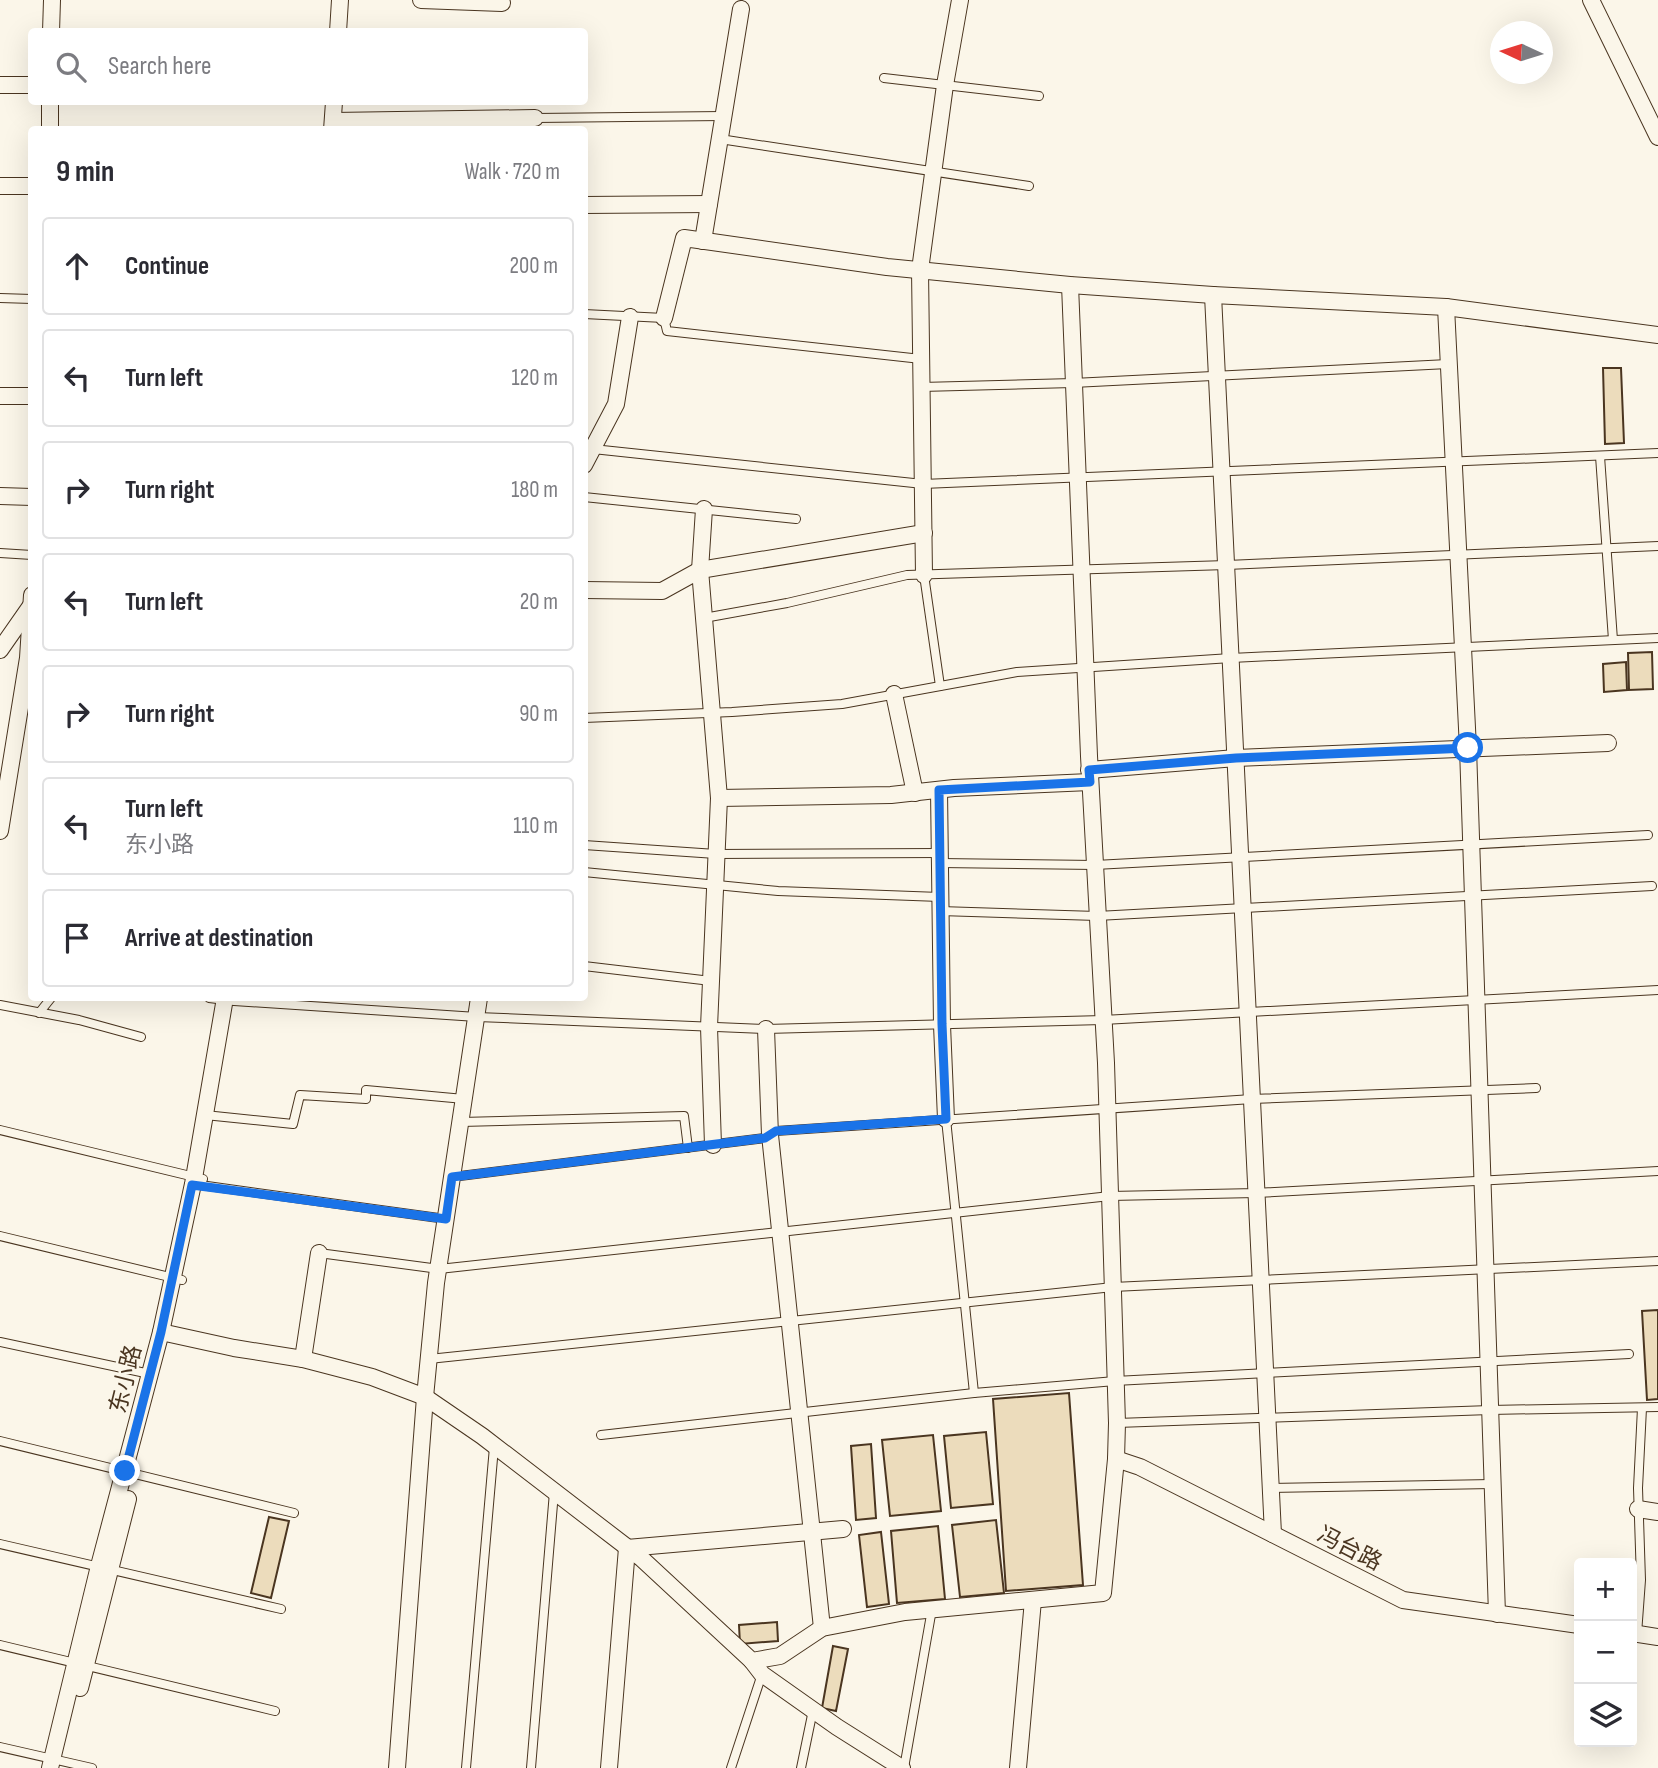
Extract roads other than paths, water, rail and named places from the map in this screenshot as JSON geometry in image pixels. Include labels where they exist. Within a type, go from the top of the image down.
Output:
[{"type":"street","points":[[51,28],[52,0]]},
{"type":"street","points":[[338,28],[340,0]]},
{"type":"street","points":[[345,28],[347,0]]},
{"type":"street","points":[[421,0],[502,4]]},
{"type":"street","points":[[924,575],[920,270],[945,85],[960,0]]},
{"type":"street","points":[[1591,0],[1658,137]]},
{"type":"street","points":[[704,241],[741,9]]},
{"type":"street","points":[[0,85],[28,85]]},
{"type":"street","points":[[50,105],[50,126]]},
{"type":"street","points":[[334,105],[336,125]]},
{"type":"street","points":[[336,125],[340,105]]},
{"type":"street","points":[[336,125],[535,118]]},
{"type":"street","points":[[0,186],[28,186]]},
{"type":"street","points":[[588,205],[709,204]]},
{"type":"street","points":[[664,318],[684,238],[920,270],[1070,285],[1446,307],[1658,335]]},
{"type":"street","points":[[757,1667],[822,1628],[905,1612],[1103,1593],[1117,1423],[1107,1107],[1085,668],[1070,285]]},
{"type":"street","points":[[1213,295],[1273,1534]]},
{"type":"street","points":[[1446,307],[1468,748],[1497,1614]]},
{"type":"street","points":[[588,458],[616,404],[630,317]]},
{"type":"street","points":[[0,396],[28,396]]},
{"type":"street","points":[[0,496],[28,497]]},
{"type":"street","points":[[704,509],[700,570],[719,798],[709,1027],[713,1145]]},
{"type":"street","points":[[588,590],[662,591],[700,570],[924,533]]},
{"type":"street","points":[[0,650],[28,608]]},
{"type":"street","points":[[0,831],[2,804],[26,708],[28,659]]},
{"type":"street","points":[[894,694],[915,793]]},
{"type":"street","points":[[719,798],[891,795],[1090,776],[1236,758],[1608,743]]},
{"type":"street","points":[[939,790],[946,1119]]},
{"type":"street","name":"东小路","points":[[56,1764],[165,1333],[198,1182],[225,1001]]},
{"type":"street","points":[[397,1768],[429,1359],[439,1269],[479,1001]]},
{"type":"street","points":[[766,1029],[770,1135],[822,1628]]},
{"type":"street","points":[[303,1359],[319,1253]]},
{"type":"street","points":[[165,1333],[303,1359],[372,1377],[425,1397],[494,1445],[641,1558],[757,1667],[813,1710],[903,1768]]},
{"type":"street","name":"东小路","points":[[130,1472],[150,1374],[165,1333]]},
{"type":"street","name":"冯台路","points":[[1116,1459],[1140,1467],[1403,1600],[1574,1625]]},
{"type":"street","points":[[1638,1509],[1658,1512]]},
{"type":"street","points":[[627,1548],[843,1529]]},
{"type":"street","points":[[609,1768],[627,1548]]},
{"type":"street","points":[[1018,1768],[1033,1600]]},
{"type":"street","points":[[1637,1634],[1658,1637]]},
{"type":"lane","points":[[884,78],[1039,96]]},
{"type":"lane","points":[[535,118],[723,116]]},
{"type":"lane","points":[[720,139],[1029,186]]},
{"type":"lane","points":[[0,298],[28,299]]},
{"type":"lane","points":[[588,314],[664,318],[667,331],[921,359]]},
{"type":"lane","points":[[921,387],[1073,383],[1448,364]]},
{"type":"lane","points":[[593,449],[923,484],[1658,453]]},
{"type":"lane","points":[[1600,456],[1613,640]]},
{"type":"lane","points":[[588,497],[796,519]]},
{"type":"lane","points":[[704,618],[787,603],[907,575],[1227,565],[1658,546]]},
{"type":"lane","points":[[0,553],[28,555]]},
{"type":"lane","points":[[924,575],[940,686]]},
{"type":"lane","points":[[588,718],[842,704],[1017,672],[1231,658],[1658,638]]},
{"type":"lane","points":[[588,845],[716,854],[940,858],[1095,865],[1648,835]]},
{"type":"lane","points":[[588,872],[715,886],[1097,916],[1652,886]]},
{"type":"lane","points":[[588,966],[711,981]]},
{"type":"lane","points":[[277,1001],[477,1017],[766,1029],[1103,1020],[1658,990]]},
{"type":"lane","points":[[39,1013],[49,1001]]},
{"type":"lane","points":[[0,1005],[79,1020],[141,1037]]},
{"type":"lane","points":[[452,1177],[765,1138],[776,1131],[1107,1107],[1536,1088]]},
{"type":"lane","points":[[210,1115],[293,1124],[300,1095],[366,1099],[366,1090],[464,1099]]},
{"type":"lane","points":[[461,1122],[684,1116],[688,1148]]},
{"type":"lane","points":[[946,1119],[974,1393]]},
{"type":"lane","points":[[0,1130],[198,1182],[446,1219]]},
{"type":"lane","points":[[319,1253],[439,1269],[1110,1196],[1256,1192],[1658,1171]]},
{"type":"lane","points":[[0,1236],[176,1280]]},
{"type":"lane","points":[[429,1359],[1112,1287],[1658,1261]]},
{"type":"lane","points":[[0,1342],[150,1374]]},
{"type":"lane","points":[[601,1435],[974,1393],[1115,1381],[1629,1354]]},
{"type":"lane","points":[[1636,1621],[1641,1580],[1638,1509],[1642,1408]]},
{"type":"lane","points":[[1117,1423],[1490,1410],[1658,1408]]},
{"type":"lane","points":[[0,1441],[295,1513]]},
{"type":"lane","points":[[466,1768],[494,1445]]},
{"type":"lane","points":[[1270,1488],[1492,1484]]},
{"type":"lane","points":[[531,1768],[554,1491]]},
{"type":"lane","points":[[0,1544],[281,1609]]},
{"type":"lane","points":[[903,1768],[932,1609]]},
{"type":"lane","points":[[0,1645],[275,1711]]},
{"type":"lane","points":[[732,1768],[757,1667]]},
{"type":"lane","points":[[801,1768],[813,1710]]},
{"type":"lane","points":[[0,1747],[56,1764],[92,1768]]}]
